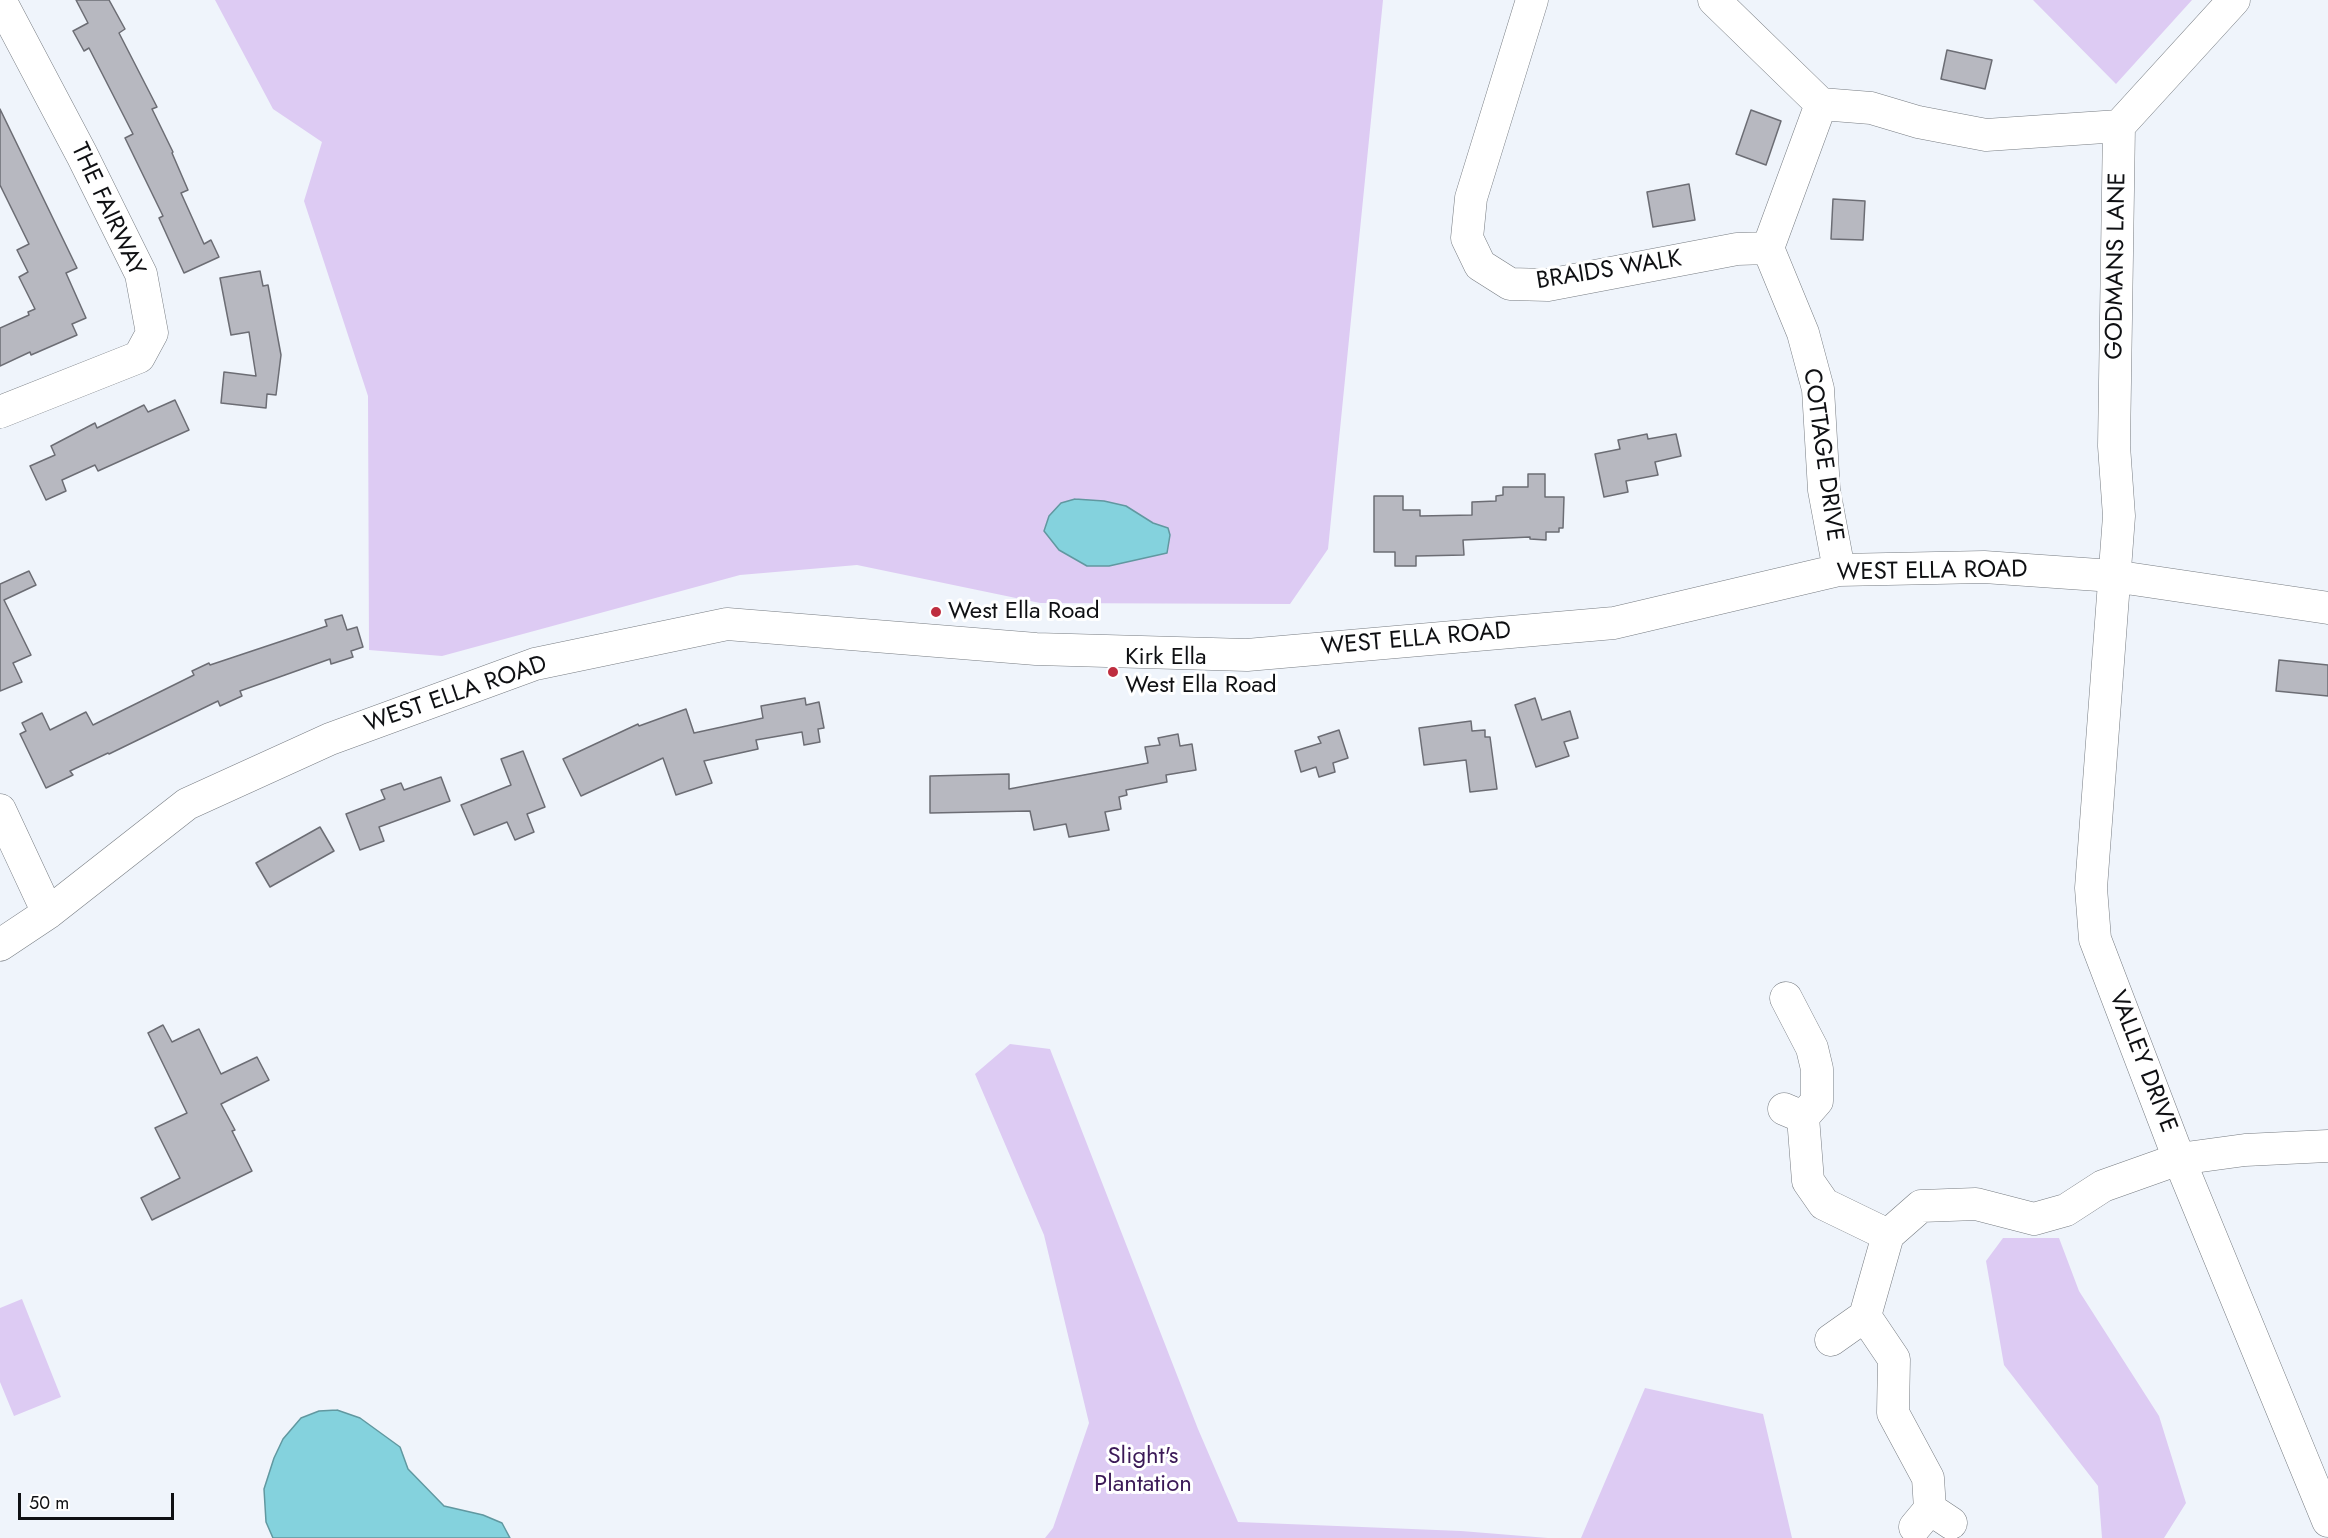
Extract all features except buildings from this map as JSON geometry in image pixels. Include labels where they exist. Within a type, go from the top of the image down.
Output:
[{"type":"street","name":"THE FAIRWAY","points":[[0,0],[82,155],[141,274],[152,333],[139,357],[0,412]]},
{"type":"street","name":"BRAIDS WALK","points":[[1532,0],[1471,198],[1467,238],[1480,265],[1510,284],[1548,285],[1737,249],[1768,248]]},
{"type":"street","points":[[1714,0],[1821,104],[1871,108],[1918,122],[1986,135],[2119,126],[2234,0]]},
{"type":"street","points":[[1768,248],[1821,104]]},
{"type":"street","name":"GODMANS LANE","points":[[2113,576],[2119,516],[2114,446],[2119,126]]},
{"type":"street","name":"COTTAGE DRIVE","points":[[1768,248],[1803,333],[1818,389],[1824,490],[1839,570]]},
{"type":"street","name":"WEST ELLA ROAD","points":[[0,945],[48,913],[187,804],[330,739],[535,664],[727,624],[1036,649],[1247,655],[1614,623],[1839,570],[1984,567],[2113,576],[2328,608]]},
{"type":"street","name":"VALLEY DRIVE","points":[[2113,576],[2091,888],[2095,939],[2179,1159],[2328,1521]]},
{"type":"street","points":[[0,810],[48,913]]},
{"type":"street","points":[[1786,998],[1814,1053],[1817,1078],[1801,1109],[1809,1181],[1824,1204],[1888,1235]]},
{"type":"street","points":[[1831,1340],[1865,1316],[1888,1235],[1921,1206],[1976,1204],[2034,1219],[2066,1210],[2103,1185],[2179,1159],[2245,1150],[2328,1146]]},
{"type":"street","points":[[1865,1316],[1894,1359],[1893,1413],[1928,1478],[1932,1520]]},
{"type":"green space","points":[[215,0],[1383,0],[1328,549],[1290,604],[1040,603],[857,565],[740,575],[442,656],[369,650],[368,396],[304,201],[322,142],[273,109]]},
{"type":"green space","points":[[2033,0],[2192,0],[2116,84]]},
{"type":"green space","name":"Slight's Plantation","points":[[1010,1044],[1050,1049],[1198,1429],[1238,1522],[1461,1531],[1548,1538],[1045,1538],[1053,1528],[1089,1423],[1044,1235],[975,1074]]},
{"type":"green space","points":[[2003,1238],[2059,1238],[2079,1291],[2159,1416],[2186,1503],[2164,1538],[2102,1538],[2098,1486],[2004,1365],[1986,1261]]},
{"type":"green space","points":[[22,1299],[61,1397],[14,1416],[0,1382],[0,1308]]},
{"type":"green space","points":[[1645,1388],[1763,1414],[1792,1538],[1581,1538]]},
{"type":"water","points":[[1075,499],[1104,501],[1126,506],[1153,523],[1168,528],[1170,535],[1167,553],[1109,566],[1087,566],[1059,550],[1044,531],[1049,516],[1061,503]]},
{"type":"water","points":[[337,1410],[360,1418],[400,1447],[408,1469],[444,1506],[483,1515],[502,1523],[510,1538],[273,1538],[266,1522],[264,1489],[283,1439],[301,1418],[319,1411]]},
{"type":"place","name":"West Ella Road","points":[[936,612]]},
{"type":"place","name":"Kirk Ella West Ella Road","points":[[1113,672]]}]
